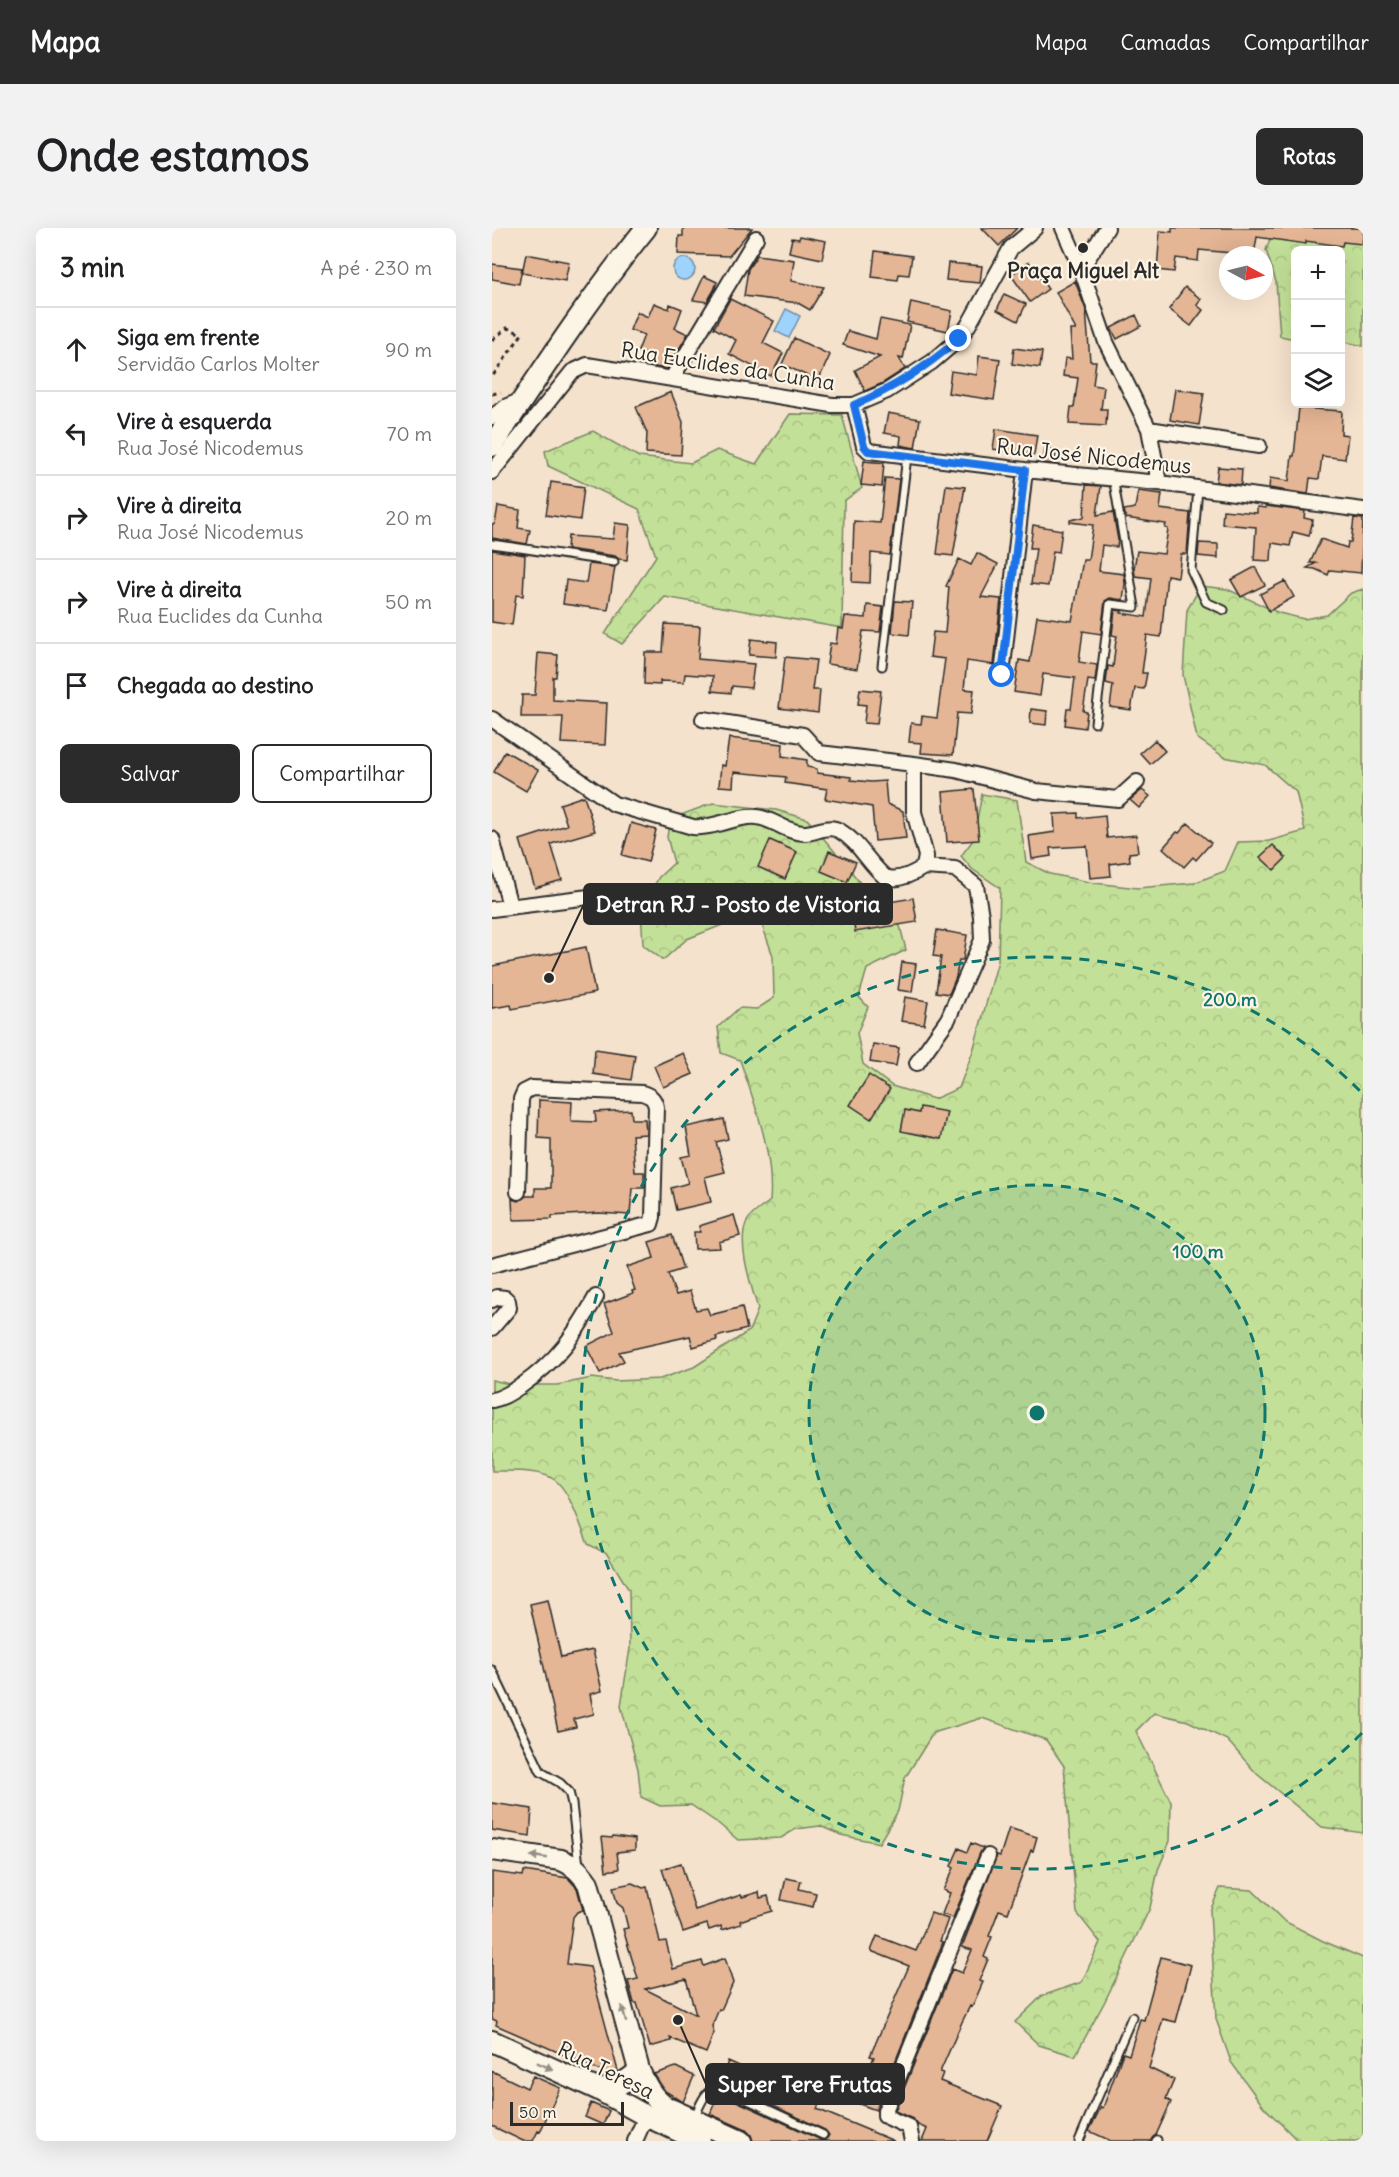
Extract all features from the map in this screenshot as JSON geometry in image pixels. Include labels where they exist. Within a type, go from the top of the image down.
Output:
[{"type":"main road","points":[[492,446],[622,257],[646,228]]},
{"type":"main road","points":[[492,1850],[561,1860],[572,1864],[580,1871]]},
{"type":"main road","name":"Rua Teresa","points":[[580,1871],[588,1883],[639,2070],[648,2090],[656,2101],[666,2108],[741,2141]]},
{"type":"main road","name":"Rua Teresa","points":[[492,2041],[599,2090],[646,2116],[673,2135],[700,2141]]},
{"type":"main road","points":[[599,2090],[622,2084],[630,2080],[639,2070]]},
{"type":"street","name":"Rua Euclides da Cunha","points":[[492,472],[572,372],[587,365],[832,405],[854,405],[887,391],[932,362],[959,339],[1011,248],[1035,228]]},
{"type":"street","points":[[1063,228],[1081,269],[1106,342],[1149,429],[1159,483]]},
{"type":"street","points":[[1081,269],[1107,228]]},
{"type":"street","points":[[672,378],[756,238]]},
{"type":"street","points":[[492,417],[507,406],[522,400]]},
{"type":"street","name":"Rua José Nicodemus","points":[[854,405],[864,446],[868,451],[1025,470],[1113,477],[1363,510]]},
{"type":"street","points":[[1149,429],[1259,446]]},
{"type":"street","points":[[1002,675],[1025,470]]},
{"type":"street","points":[[492,719],[614,804],[693,827],[704,828],[753,817],[767,819],[789,830],[804,833],[824,828],[838,829],[852,840],[885,877],[897,879],[914,874],[924,867],[955,869],[976,886],[982,940],[948,1019],[917,1063]]},
{"type":"street","points":[[703,719],[803,735],[819,753],[956,770],[1036,791],[1118,799],[1137,782]]},
{"type":"street","points":[[914,764],[914,812],[926,856],[924,867]]},
{"type":"street","points":[[492,839],[510,906]]},
{"type":"street","points":[[492,909],[589,897]]},
{"type":"street","points":[[492,1265],[651,1224],[656,1107],[654,1100],[650,1095],[642,1093],[532,1088],[524,1092],[521,1099],[518,1192]]},
{"type":"street","points":[[492,1300],[497,1297],[505,1298],[509,1308],[492,1328]]},
{"type":"street","points":[[492,1400],[504,1398],[554,1360],[574,1334],[596,1297]]},
{"type":"street","points":[[912,2141],[909,2127],[885,2116],[885,2111],[988,1856]]},
{"type":"street","points":[[635,2141],[646,2116]]},
{"type":"lane","points":[[882,666],[907,456]]},
{"type":"lane","points":[[1095,723],[1110,604],[1135,607],[1113,477]]},
{"type":"lane","points":[[1198,489],[1191,570],[1206,602],[1224,610]]},
{"type":"lane","points":[[492,544],[614,562]]},
{"type":"lane","points":[[492,1670],[541,1772],[560,1783],[568,1792],[572,1804],[580,1871]]},
{"type":"lane","points":[[1079,2141],[1132,2017]]},
{"type":"lane","points":[[693,2120],[704,2096],[711,2088],[718,2086],[823,2135]]},
{"type":"path","points":[[492,340],[507,328],[522,334],[492,377]]},
{"type":"green space","points":[[1274,228],[1363,228],[1363,346],[1345,342],[1345,246],[1291,246],[1291,338],[1280,336],[1276,282],[1273,272],[1273,246],[1267,246]]},
{"type":"green space","points":[[790,414],[842,415],[862,488],[844,501],[842,628],[665,597],[622,644],[605,634],[656,556],[639,509],[548,466],[545,451],[593,431],[639,457],[691,463],[717,450],[756,464]]},
{"type":"green space","points":[[1201,586],[1227,589],[1279,613],[1304,619],[1327,615],[1351,593],[1363,589],[1363,1833],[1322,1827],[1257,1774],[1227,1740],[1188,1721],[1154,1713],[1136,1731],[1171,1802],[1170,1841],[1158,1870],[1150,1908],[1104,2003],[1075,2056],[1039,2045],[1015,2022],[1042,1996],[1082,1982],[1100,1942],[1077,1913],[1064,1766],[1046,1740],[982,1718],[933,1733],[905,1778],[898,1811],[879,1843],[841,1835],[820,1826],[796,1829],[781,1838],[738,1840],[691,1805],[660,1806],[641,1797],[638,1769],[621,1706],[630,1648],[629,1590],[607,1554],[588,1544],[566,1493],[556,1481],[543,1474],[492,1471],[492,1380],[514,1385],[557,1385],[592,1378],[616,1381],[660,1379],[694,1367],[749,1331],[758,1309],[746,1264],[743,1239],[748,1220],[770,1201],[769,1165],[762,1129],[740,1060],[721,1053],[718,1027],[739,1008],[757,1009],[774,998],[773,956],[761,922],[750,914],[687,939],[663,960],[643,945],[641,909],[659,877],[674,863],[667,837],[670,819],[713,803],[776,810],[807,819],[881,910],[900,926],[906,950],[867,969],[859,997],[868,1007],[857,1033],[863,1064],[892,1086],[934,1099],[959,1088],[973,1051],[998,961],[1000,888],[972,869],[961,856],[973,840],[982,794],[1017,800],[1026,862],[1050,874],[1094,883],[1138,888],[1194,883],[1225,871],[1238,842],[1269,841],[1305,831],[1296,792],[1265,765],[1224,757],[1197,738],[1183,675],[1187,610]]},
{"type":"green space","points":[[1220,1888],[1252,1890],[1284,1921],[1363,1958],[1363,2141],[1298,2141],[1263,2106],[1231,2062],[1216,2019],[1210,1911]]},
{"type":"water","points":[[684,258],[692,261],[695,269],[692,277],[684,280],[676,277],[673,269],[676,261]]},
{"type":"water","points":[[786,309],[800,316],[789,338],[775,331]]},
{"type":"building","points":[[683,228],[752,228],[729,256],[678,254],[679,236],[683,236]]},
{"type":"building","points":[[982,228],[1017,228],[999,246]]},
{"type":"building","points":[[1172,228],[1363,228],[1363,236],[1362,244],[1343,242],[1342,246],[1306,241],[1306,244],[1257,237],[1256,246],[1219,246],[1219,252],[1199,250],[1198,261],[1176,258],[1174,272],[1157,270],[1160,231],[1172,232]]},
{"type":"building","points":[[800,236],[826,241],[822,259],[789,252],[792,238],[799,239]]},
{"type":"building","points":[[875,251],[912,256],[909,275],[899,274],[898,280],[872,277]]},
{"type":"building","points":[[526,254],[569,262],[565,281],[522,273]]},
{"type":"building","points":[[757,255],[794,260],[791,281],[824,287],[810,310],[798,303],[744,296],[748,269]]},
{"type":"building","points":[[1029,262],[1048,289],[1030,302],[1011,275]]},
{"type":"building","points":[[948,263],[982,266],[980,283],[946,280]]},
{"type":"building","points":[[492,264],[522,268],[519,284],[492,279]]},
{"type":"building","points":[[704,276],[717,282],[714,290],[707,302],[693,300]]},
{"type":"building","points":[[1075,281],[1086,310],[1090,361],[1096,361],[1093,385],[1104,387],[1101,409],[1107,409],[1106,426],[1069,424],[1078,378],[1063,376],[1065,358],[1072,359],[1070,330],[1076,330],[1056,292]]},
{"type":"building","points":[[1185,287],[1201,299],[1197,305],[1203,310],[1191,326],[1169,309]]},
{"type":"building","points":[[1004,294],[1026,304],[1018,321],[997,310]]},
{"type":"building","points":[[730,299],[774,321],[763,343],[783,353],[771,376],[729,354],[736,340],[714,328]]},
{"type":"building","points":[[911,302],[952,311],[948,331],[907,322]]},
{"type":"building","points":[[654,303],[669,309],[670,304],[682,309],[675,328],[688,334],[667,369],[649,366],[653,357],[638,351],[644,335],[630,330],[637,312],[648,317]]},
{"type":"building","points":[[1136,315],[1141,326],[1117,339],[1111,328]]},
{"type":"building","points":[[880,319],[910,325],[903,359],[899,358],[905,369],[865,391],[855,370],[880,357],[843,345],[848,331],[876,339]]},
{"type":"building","points":[[794,338],[830,355],[818,381],[782,364]]},
{"type":"building","points":[[1014,348],[1042,352],[1040,368],[1012,364]]},
{"type":"building","points":[[979,356],[1000,359],[994,400],[948,393],[951,371],[977,375]]},
{"type":"building","points":[[1175,389],[1204,393],[1199,425],[1170,420]]},
{"type":"building","points":[[671,392],[683,422],[681,455],[646,453],[647,433],[636,407]]},
{"type":"building","points":[[1299,408],[1342,411],[1341,434],[1348,435],[1345,459],[1322,456],[1319,479],[1310,478],[1308,494],[1269,488],[1270,478],[1289,481],[1292,456],[1294,456]]},
{"type":"building","points":[[888,413],[920,419],[915,448],[900,445],[901,436],[884,433]]},
{"type":"building","points":[[996,429],[1037,435],[1034,455],[993,449]]},
{"type":"building","points":[[1045,448],[1056,450],[1055,464],[1043,463]]},
{"type":"building","points":[[864,461],[884,463],[882,487],[861,485]]},
{"type":"building","points":[[1218,467],[1242,469],[1241,485],[1216,482]]},
{"type":"building","points":[[885,478],[899,479],[890,555],[871,553],[870,583],[852,582],[854,521],[880,523]]},
{"type":"building","points":[[551,482],[584,487],[580,520],[546,515]]},
{"type":"building","points":[[946,485],[965,487],[953,556],[937,554]]},
{"type":"building","points":[[1086,485],[1101,486],[1097,515],[1113,512],[1118,540],[1117,547],[1102,545],[1099,571],[1124,574],[1125,584],[1123,600],[1110,598],[1105,601],[1101,634],[1083,631],[1079,662],[1097,665],[1095,681],[1088,680],[1083,711],[1087,712],[1085,728],[1065,725],[1067,709],[1071,709],[1075,678],[1043,674],[1040,696],[1014,692],[1019,660],[1030,662],[1037,616],[1072,621],[1083,560],[1088,560],[1093,525],[1070,522],[1070,520],[1084,517]]},
{"type":"building","points":[[1138,491],[1162,494],[1160,509],[1190,513],[1187,554],[1181,554],[1178,577],[1167,575],[1161,637],[1147,635],[1142,673],[1147,673],[1144,689],[1135,688],[1131,710],[1110,707],[1113,685],[1106,683],[1108,666],[1113,667],[1117,636],[1112,635],[1115,610],[1146,617],[1151,578],[1135,576],[1137,551],[1164,554],[1168,529],[1165,528],[1166,524],[1126,518],[1124,510],[1135,508]]},
{"type":"building","points":[[498,506],[520,510],[518,528],[530,530],[527,544],[492,538],[492,524],[495,524]]},
{"type":"building","points":[[1266,506],[1305,511],[1304,518],[1313,520],[1309,536],[1293,532],[1290,546],[1272,543],[1271,561],[1254,560],[1256,527],[1222,524],[1223,510],[1257,513],[1257,507],[1266,508]]},
{"type":"building","points":[[1354,518],[1363,519],[1361,573],[1330,570],[1328,575],[1307,568],[1316,563],[1310,563],[1321,539],[1347,548],[1348,542],[1351,542]]},
{"type":"building","points":[[615,523],[630,525],[627,560],[567,549],[568,536],[613,539]]},
{"type":"building","points":[[1033,525],[1062,530],[1059,552],[1053,551],[1048,586],[1031,584],[1036,548],[1030,548]]},
{"type":"building","points":[[1199,543],[1218,544],[1218,558],[1198,556]]},
{"type":"building","points":[[492,550],[525,555],[523,596],[516,595],[512,625],[492,622]]},
{"type":"building","points":[[977,553],[998,564],[981,597],[1001,599],[994,665],[967,661],[964,689],[974,690],[971,714],[957,713],[953,755],[921,753],[922,743],[909,742],[911,723],[921,724],[922,716],[937,718],[945,659],[930,657],[933,632],[945,633],[949,587],[946,586],[959,559],[971,565]]},
{"type":"building","points":[[589,564],[615,567],[608,610],[563,604],[566,580],[586,583]]},
{"type":"building","points":[[1255,567],[1265,585],[1241,597],[1231,580]]},
{"type":"building","points":[[1285,581],[1294,597],[1269,611],[1260,594]]},
{"type":"building","points":[[895,601],[912,602],[909,635],[892,633]]},
{"type":"building","points":[[867,605],[883,607],[880,632],[863,631],[857,669],[827,664],[830,643],[836,644],[838,628],[843,629],[845,616],[866,618]]},
{"type":"building","points":[[665,624],[700,626],[698,659],[754,664],[751,688],[732,686],[731,693],[712,691],[713,676],[685,674],[684,682],[660,681],[660,685],[644,684],[645,652],[663,652]]},
{"type":"building","points":[[751,639],[777,642],[776,657],[749,655]]},
{"type":"building","points":[[538,653],[558,655],[556,677],[553,677],[553,700],[607,703],[605,745],[561,743],[563,717],[521,717],[522,695],[535,695]]},
{"type":"building","points":[[785,657],[816,660],[812,690],[820,690],[818,713],[779,708]]},
{"type":"building","points":[[860,689],[881,691],[877,724],[864,723],[866,705],[858,704]]},
{"type":"building","points":[[1031,709],[1047,711],[1046,725],[1030,723]]},
{"type":"building","points":[[729,738],[783,744],[782,756],[807,760],[807,767],[817,769],[817,773],[851,777],[851,780],[885,781],[887,804],[903,811],[906,838],[875,841],[872,807],[825,799],[827,789],[785,783],[786,777],[734,772],[733,787],[719,786],[721,765],[725,766]]},
{"type":"building","points":[[1155,740],[1165,751],[1150,764],[1140,753]]},
{"type":"building","points":[[505,751],[538,770],[526,791],[494,772]]},
{"type":"building","points":[[974,789],[979,840],[947,842],[943,792]]},
{"type":"building","points":[[1142,790],[1150,796],[1139,808],[1130,800]]},
{"type":"building","points":[[584,796],[595,831],[551,844],[562,880],[535,888],[520,840],[567,825],[560,804]]},
{"type":"building","points":[[1078,813],[1078,818],[1105,815],[1107,838],[1136,835],[1138,852],[1129,853],[1130,861],[1110,864],[1111,876],[1090,878],[1087,846],[1050,848],[1051,856],[1032,859],[1029,836],[1055,832],[1054,814]]},
{"type":"building","points":[[631,823],[656,830],[648,862],[622,855]]},
{"type":"building","points":[[1188,823],[1211,843],[1196,860],[1193,857],[1184,867],[1163,848]]},
{"type":"building","points":[[770,840],[797,852],[785,879],[758,867]]},
{"type":"building","points":[[1273,845],[1286,858],[1274,870],[1260,857]]},
{"type":"building","points":[[829,851],[856,862],[847,882],[821,871]]},
{"type":"building","points":[[888,898],[889,902],[913,898],[917,922],[855,932],[851,903]]},
{"type":"building","points":[[937,930],[967,935],[963,960],[959,960],[956,977],[949,994],[936,992],[941,957],[933,956]]},
{"type":"building","points":[[586,947],[595,993],[512,1009],[511,1005],[492,1008],[492,966]]},
{"type":"building","points":[[902,962],[916,964],[912,992],[898,990]]},
{"type":"building","points":[[905,997],[928,1001],[924,1024],[901,1021]]},
{"type":"building","points":[[873,1044],[899,1048],[896,1066],[870,1062]]},
{"type":"building","points":[[595,1049],[635,1055],[631,1080],[593,1074]]},
{"type":"building","points":[[683,1053],[693,1074],[663,1087],[654,1066]]},
{"type":"building","points":[[869,1075],[890,1089],[871,1119],[850,1105]]},
{"type":"building","points":[[539,1100],[572,1102],[571,1121],[596,1122],[595,1112],[631,1110],[632,1119],[645,1119],[646,1134],[632,1135],[635,1172],[644,1172],[644,1188],[632,1188],[630,1215],[599,1213],[552,1216],[552,1219],[513,1220],[512,1199],[518,1201],[526,1196],[535,1196],[535,1188],[551,1188],[551,1139],[538,1138]]},
{"type":"building","points":[[920,1107],[947,1112],[941,1139],[901,1131],[905,1110],[919,1113]]},
{"type":"building","points":[[724,1119],[728,1139],[716,1142],[725,1172],[705,1177],[711,1202],[676,1210],[671,1188],[688,1183],[681,1157],[691,1155],[686,1127]]},
{"type":"building","points":[[734,1215],[740,1236],[719,1242],[720,1248],[695,1249],[694,1232],[700,1232],[699,1226]]},
{"type":"building","points":[[672,1235],[683,1269],[668,1274],[676,1295],[690,1291],[696,1310],[707,1308],[710,1315],[742,1307],[747,1329],[716,1337],[717,1340],[693,1347],[690,1336],[619,1352],[624,1361],[600,1373],[586,1346],[614,1332],[604,1304],[633,1293],[632,1291],[635,1290],[627,1267],[654,1258],[649,1242]]},
{"type":"building","points":[[548,1600],[561,1657],[593,1650],[602,1691],[590,1694],[594,1714],[574,1719],[576,1727],[558,1731],[530,1604]]},
{"type":"building","points":[[492,1803],[532,1809],[530,1836],[492,1830]]},
{"type":"building","points":[[1009,1828],[1037,1837],[1008,1913],[999,1910],[984,1957],[988,1959],[979,1981],[983,1982],[940,2072],[943,2073],[940,2081],[1002,2106],[987,2141],[922,2141],[927,2129],[918,2125],[913,2119],[895,2111],[952,1969],[962,1973],[972,1950],[962,1947],[997,1855],[1000,1856]]},
{"type":"building","points":[[613,1836],[635,1839],[635,1850],[617,1852],[619,1869],[606,1871],[602,1837],[612,1838]]},
{"type":"building","points":[[971,1843],[983,1848],[953,1918],[942,1914],[950,1893],[943,1890],[954,1868],[951,1866],[959,1848],[967,1852]]},
{"type":"building","points":[[681,1863],[695,1910],[741,1895],[742,1897],[759,1892],[760,1898],[768,1896],[772,1911],[740,1921],[741,1924],[722,1930],[721,1926],[709,1930],[707,1924],[683,1932],[662,1869]]},
{"type":"building","points":[[524,1871],[568,1878],[577,1888],[583,1910],[577,1912],[573,1917],[567,1964],[590,1967],[618,2071],[610,2075],[496,2025],[497,2021],[492,2019],[492,1872],[523,1876]]},
{"type":"building","points":[[786,1878],[801,1881],[799,1889],[816,1893],[813,1907],[781,1900]]},
{"type":"building","points":[[632,1883],[643,1888],[647,1887],[660,1942],[666,1941],[673,1969],[702,1961],[704,1966],[725,1958],[733,1983],[712,2026],[714,2033],[706,2053],[670,2038],[671,2041],[650,2047],[628,1981],[638,1979],[623,1929],[628,1928],[623,1908],[617,1903],[613,1887]],"holes":[[[686,1979],[696,2015],[645,1989]]]},
{"type":"building","points":[[931,1913],[948,1919],[940,1941],[943,1942],[876,2110],[851,2101],[859,2082],[862,2084],[874,2057],[870,2056],[909,1966],[871,1951],[877,1936],[916,1951]]},
{"type":"building","points":[[1161,1957],[1191,1965],[1176,2022],[1163,2019],[1149,2068],[1174,2080],[1166,2099],[1171,2102],[1156,2135],[1150,2141],[1111,2141],[1089,2131],[1101,2107],[1103,2108],[1123,2053],[1129,2055],[1140,2019],[1144,2020]]},
{"type":"building","points":[[728,2061],[820,2102],[817,2109],[894,2141],[753,2141],[746,2130],[710,2114],[719,2093],[821,2140],[826,2140],[829,2135],[825,2130],[721,2081]]},
{"type":"building","points":[[676,2067],[694,2076],[683,2102],[665,2091],[654,2074]]},
{"type":"building","points":[[492,2071],[527,2088],[533,2076],[560,2088],[540,2132],[538,2131],[533,2141],[523,2141],[492,2126]]},
{"type":"building","points":[[591,2103],[609,2111],[603,2125],[585,2117]]},
{"type":"place","name":"Praça Miguel Alt","points":[[1083,248]]},
{"type":"place","name":"Detran RJ - Posto de Vistoria","points":[[549,978]]},
{"type":"place","name":"Super Tere Frutas","points":[[678,2020]]},
{"type":"route","points":[[959,339],[932,362],[887,391],[854,405],[864,446],[868,451],[1025,470],[1002,675]]}]
